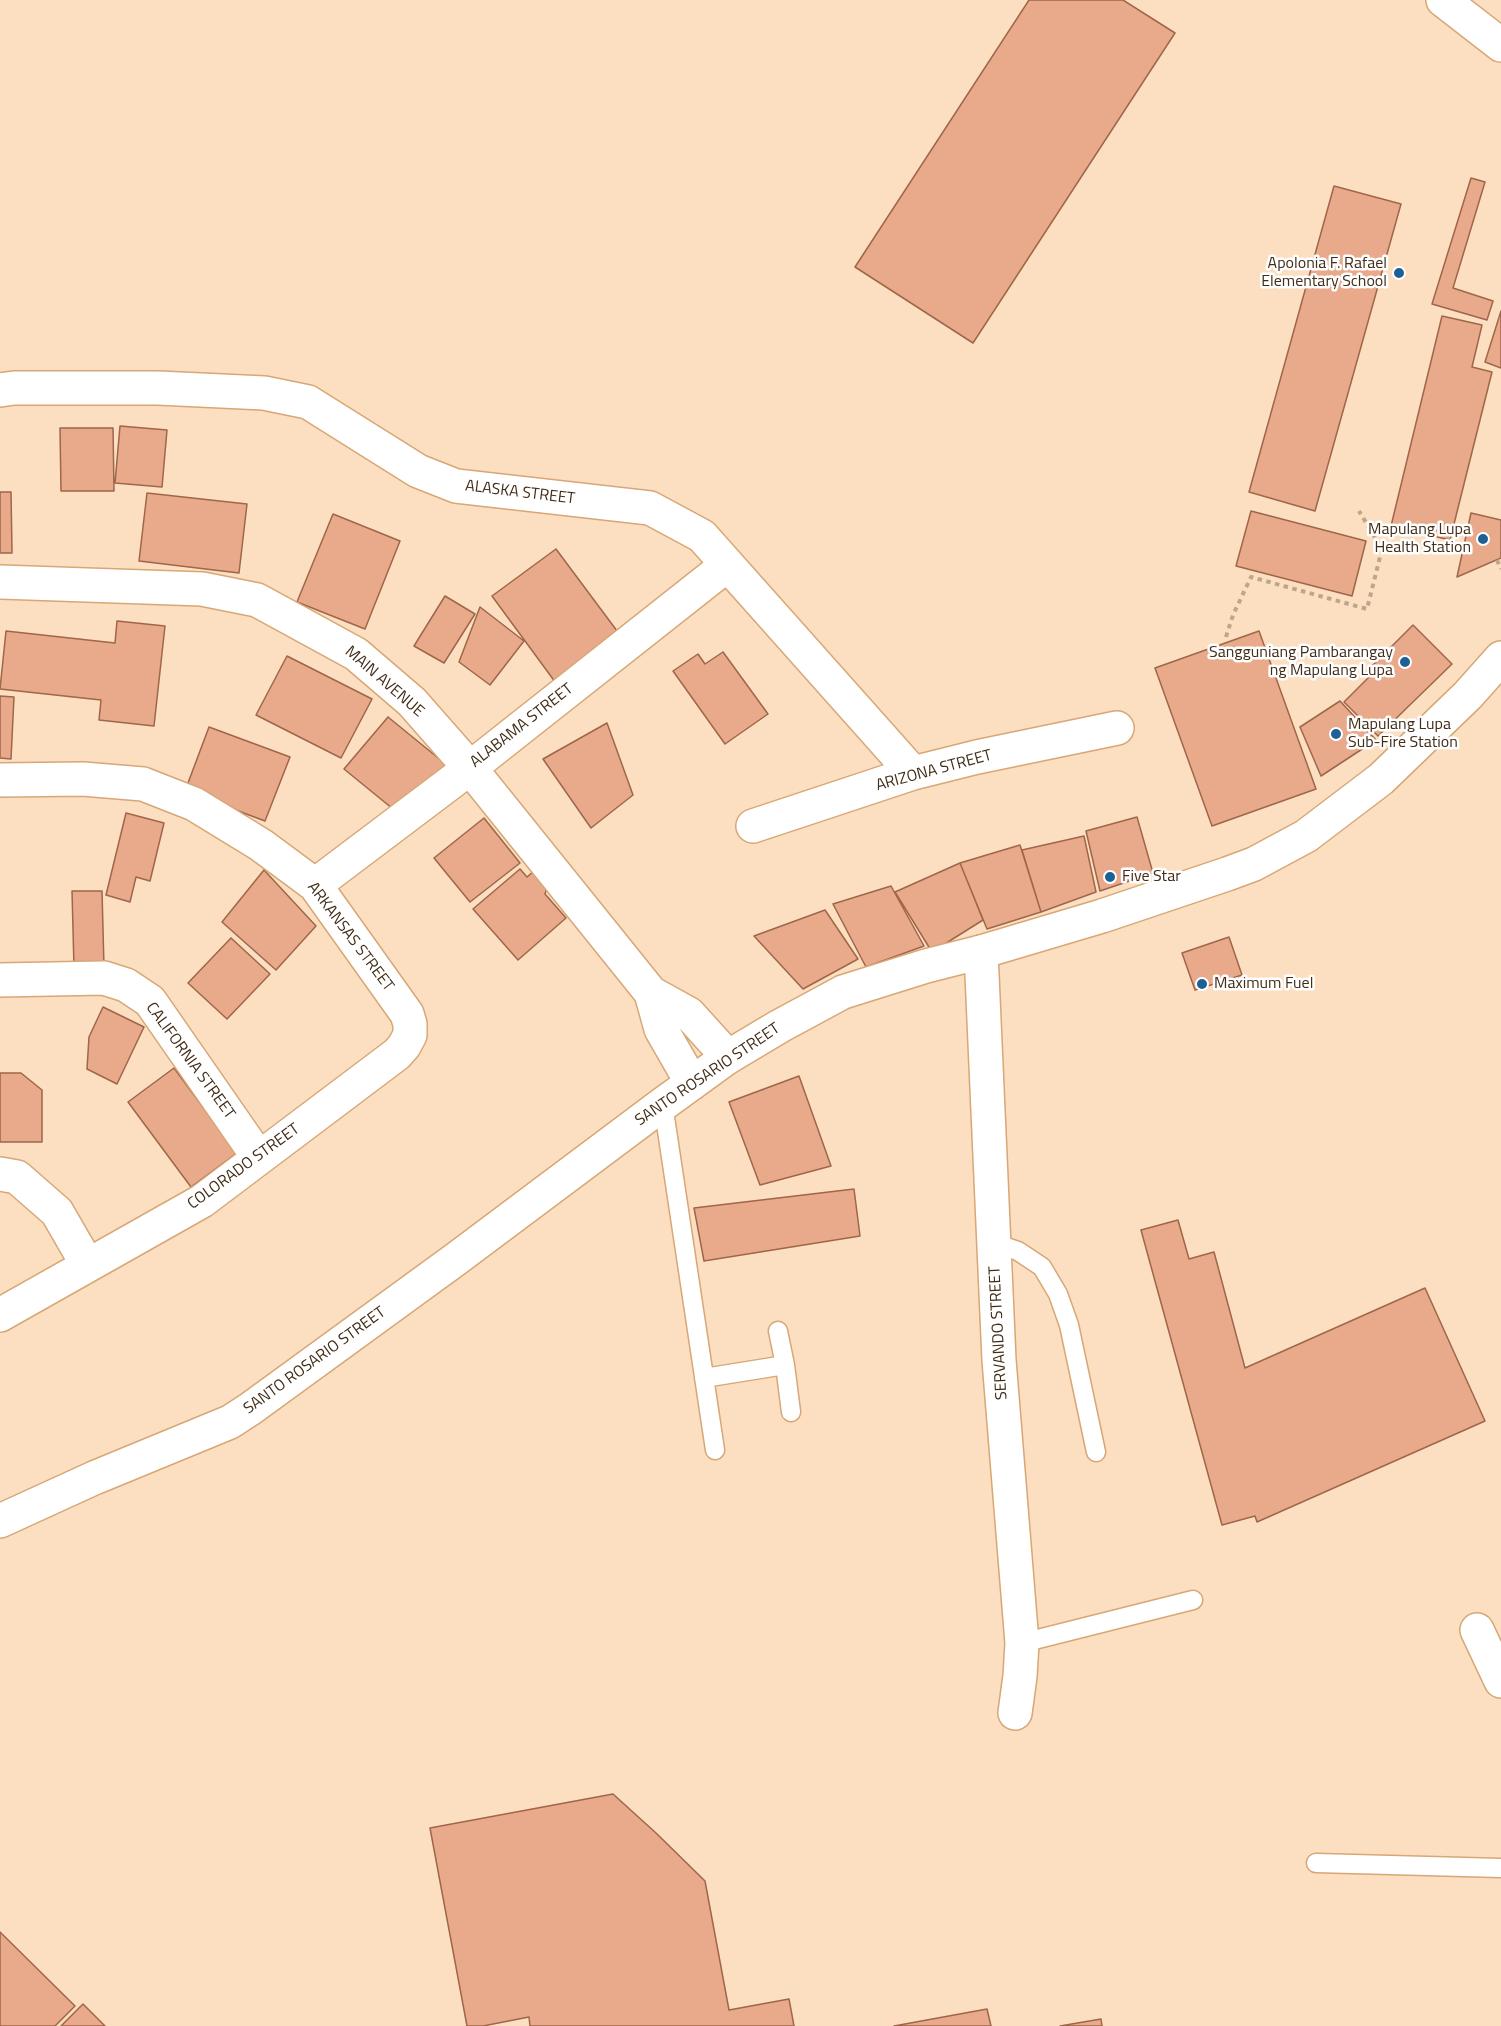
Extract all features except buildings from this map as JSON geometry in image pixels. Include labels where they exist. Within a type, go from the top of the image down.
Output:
[{"type":"street","points":[[1443,0],[1501,45]]},
{"type":"street","name":"ALASKA STREET","points":[[0,390],[14,388],[158,388],[264,393],[308,402],[418,471],[456,486],[650,508],[702,536],[913,773]]},
{"type":"street","name":"ALABAMA STREET","points":[[315,885],[470,768],[727,565]]},
{"type":"street","name":"MAIN AVENUE","points":[[0,582],[202,589],[257,600],[356,654],[412,702],[470,768],[651,993],[689,1014],[728,1058]]},
{"type":"street","name":"SANTO ROSARIO STREET","points":[[0,1521],[94,1478],[230,1422],[456,1259],[692,1083],[780,1026],[843,992],[1102,916],[1254,864],[1298,841],[1344,809],[1381,779],[1468,695],[1501,658]]},
{"type":"street","name":"ARIZONA STREET","points":[[753,826],[913,773],[977,757],[1118,728]]},
{"type":"street","name":"ARKANSAS STREET","points":[[0,780],[83,779],[143,784],[194,804],[261,845],[315,885],[407,1014],[410,1035]]},
{"type":"street","name":"SERVANDO STREET","points":[[981,952],[999,1360],[1022,1643],[1015,1713]]},
{"type":"street","name":"CALIFORNIA STREET","points":[[0,980],[104,978],[126,985],[150,1001],[259,1158]]},
{"type":"street","name":"MAIN AVENUE","points":[[651,993],[661,1029],[692,1083]]},
{"type":"street","name":"COLORADO STREET","points":[[0,1315],[202,1201],[397,1054],[410,1035]]},
{"type":"street","points":[[0,1174],[17,1177],[57,1212],[87,1264]]},
{"type":"street","points":[[1477,1630],[1501,1681]]},
{"type":"lane","points":[[663,1104],[715,1450]]},
{"type":"lane","points":[[994,1243],[1018,1251],[1042,1268],[1058,1294],[1070,1325],[1096,1452]]},
{"type":"lane","points":[[778,1331],[791,1412]]},
{"type":"lane","points":[[704,1378],[785,1365]]},
{"type":"lane","points":[[1022,1643],[1193,1600]]},
{"type":"lane","points":[[1316,1863],[1501,1868]]},
{"type":"path","points":[[1226,637],[1233,615],[1251,577],[1367,609],[1382,549],[1359,511]]},
{"type":"path","points":[[1497,560],[1501,569]]},
{"type":"place","name":"Apolonia F. Rafael Elementary School","points":[[1399,273]]},
{"type":"place","name":"Mapulang Lupa Health Station","points":[[1483,539]]},
{"type":"place","name":"Sangguniang Pambarangay ng Mapulang Lupa","points":[[1405,662]]},
{"type":"place","name":"Mapulang Lupa Sub-Fire Station","points":[[1336,734]]},
{"type":"place","name":"Five Star","points":[[1110,877]]},
{"type":"place","name":"Maximum Fuel","points":[[1202,984]]}]
